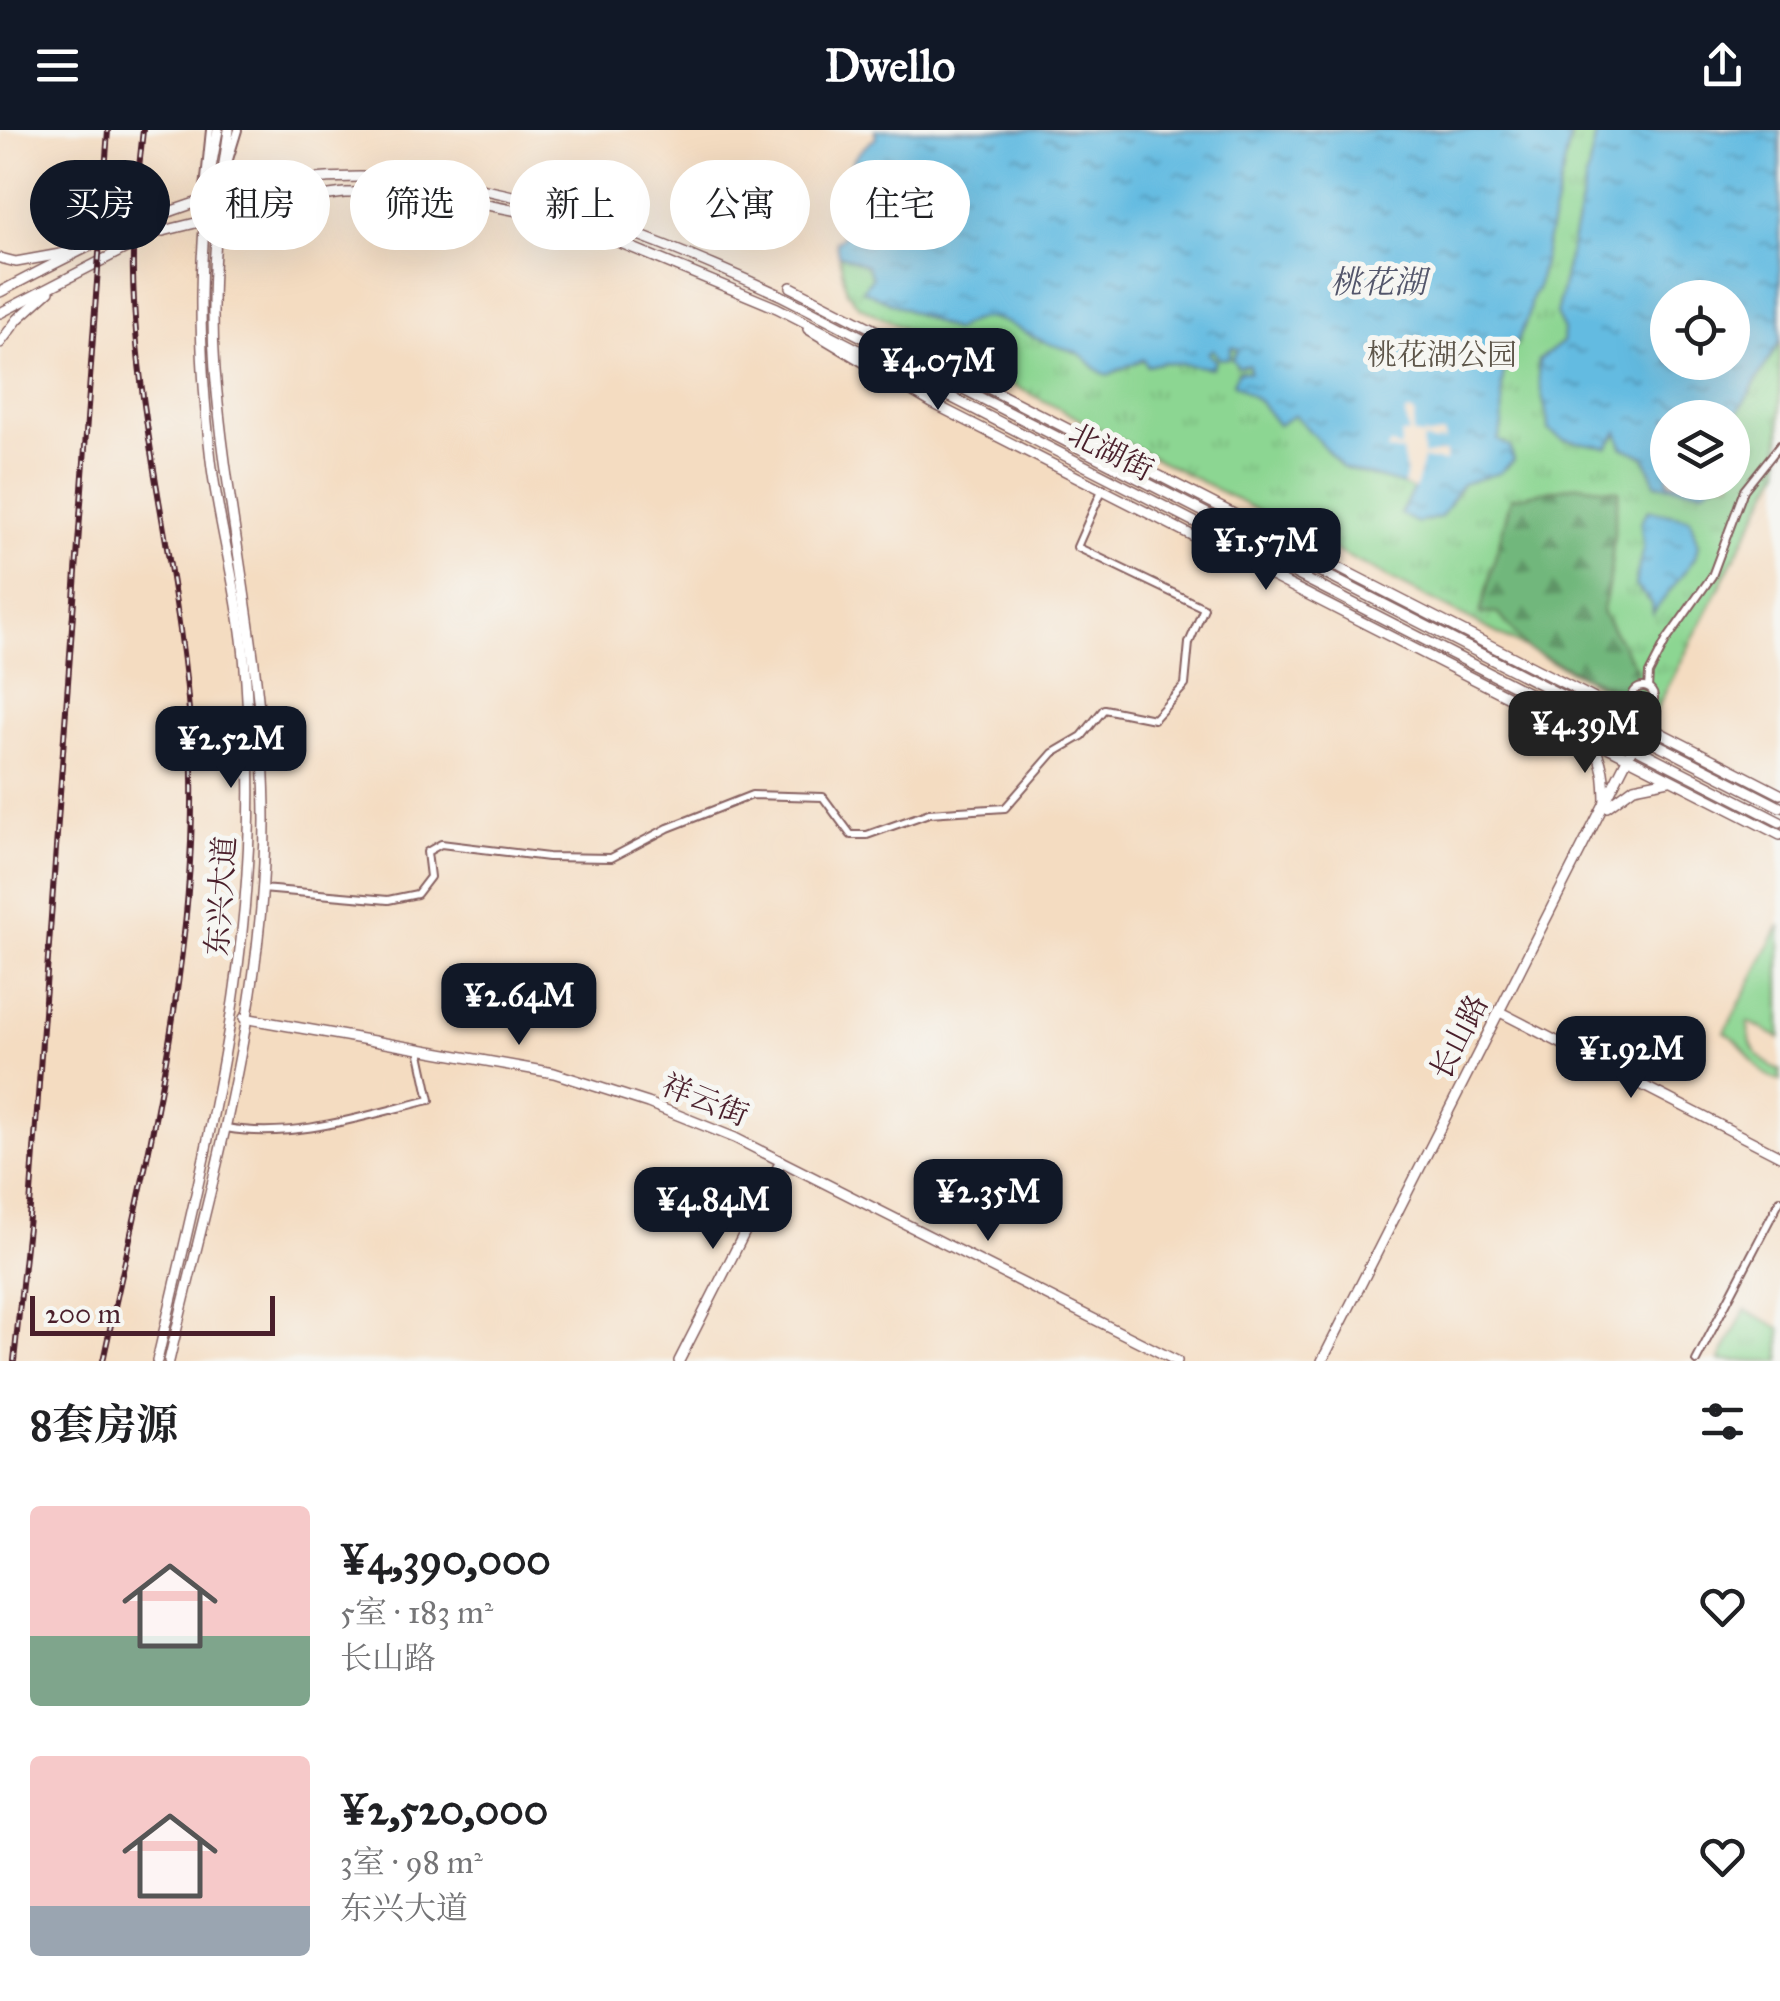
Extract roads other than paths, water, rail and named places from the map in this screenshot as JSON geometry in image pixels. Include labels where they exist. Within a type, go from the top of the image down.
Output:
[{"type":"main road","name":"东兴大道","points":[[212,160],[218,130]]},
{"type":"main road","name":"东兴大道","points":[[224,160],[229,130]]},
{"type":"main road","name":"北湖街","points":[[330,180],[435,181],[513,194],[658,239],[780,295],[1780,808]]},
{"type":"main road","name":"北湖街","points":[[330,195],[421,192],[487,202],[568,221],[630,243],[777,308],[1066,463],[1462,666],[1780,822]]},
{"type":"main road","name":"北湖街","points":[[0,313],[155,233],[190,223]]},
{"type":"main road","name":"北湖街","points":[[0,292],[78,250]]},
{"type":"main road","points":[[0,258],[16,262],[78,250]]},
{"type":"main road","name":"东兴大道","points":[[157,1361],[212,1125],[232,1016],[242,959],[252,824],[242,638],[211,462],[200,311],[201,250]]},
{"type":"main road","name":"东兴大道","points":[[169,1361],[246,1019],[266,822],[258,691],[215,367],[214,250]]},
{"type":"main road","points":[[0,343],[18,319],[61,280]]},
{"type":"main road","points":[[791,288],[1780,794]]},
{"type":"main road","points":[[1066,463],[1103,488],[1182,522]]},
{"type":"main road","points":[[1462,666],[1588,737],[1633,753],[1671,780],[1780,836]]},
{"type":"main road","name":"长山路","points":[[1322,1361],[1639,735]]},
{"type":"main road","points":[[1588,737],[1600,755],[1605,776],[1604,808]]},
{"type":"main road","points":[[1604,808],[1634,788],[1671,780],[1705,784]]},
{"type":"main road","points":[[1500,1012],[1780,1156]]},
{"type":"main road","name":"祥云街","points":[[232,1016],[554,1074],[686,1118],[781,1161],[1177,1361]]},
{"type":"main road","points":[[679,1361],[781,1161]]},
{"type":"street","points":[[207,160],[210,130]]},
{"type":"street","points":[[229,160],[238,130]]},
{"type":"street","points":[[1642,709],[1654,702],[1648,688],[1649,674],[1666,640],[1712,576],[1744,490],[1780,445]]},
{"type":"street","points":[[261,889],[388,900],[417,894],[430,877],[428,852],[448,844],[548,857],[611,858],[628,853],[668,828],[752,795],[822,797],[852,834],[867,835],[929,813],[1005,808],[1053,752],[1082,736],[1104,708],[1154,719],[1185,686],[1189,644],[1204,608],[1077,547],[1103,488]]},
{"type":"street","points":[[1639,735],[1642,709],[1632,697],[1638,689],[1648,688]]},
{"type":"street","points":[[224,1128],[251,1132],[307,1130],[430,1100],[419,1049]]},
{"type":"street","points":[[1696,1361],[1780,1200]]},
{"type":"water","name":"桃花湖","points":[[875,130],[1572,130],[1537,289],[1503,375],[1503,419],[1498,440],[1510,447],[1514,460],[1499,473],[1462,484],[1441,517],[1418,523],[1400,514],[1414,488],[1343,468],[1295,415],[1278,425],[1260,402],[1233,383],[1239,371],[1250,372],[1249,365],[1238,367],[1232,359],[1238,349],[1231,347],[1229,358],[1219,359],[1213,349],[1208,353],[1216,361],[1212,368],[1164,362],[1147,366],[1143,359],[1108,375],[1078,353],[1008,323],[978,319],[954,331],[862,290],[872,278],[867,266],[838,254],[837,250],[970,250],[970,160],[854,160],[876,138]]},
{"type":"water","points":[[1597,130],[1780,130],[1780,341],[1745,400],[1650,400],[1650,469],[1645,457],[1622,447],[1618,432],[1608,447],[1564,440],[1548,430],[1538,369],[1539,360],[1563,342],[1564,330],[1556,314]]},
{"type":"water","points":[[1649,510],[1690,518],[1698,545],[1695,558],[1653,613],[1652,603],[1635,586],[1643,551],[1641,525]]},
{"type":"railway","points":[[14,1361],[30,1207],[108,130]]},
{"type":"railway","points":[[103,1361],[167,1053],[188,897],[192,819],[186,681],[136,333],[133,238],[143,130]]},
{"type":"park label","name":"桃花湖公园","points":[[1442,355]]}]
